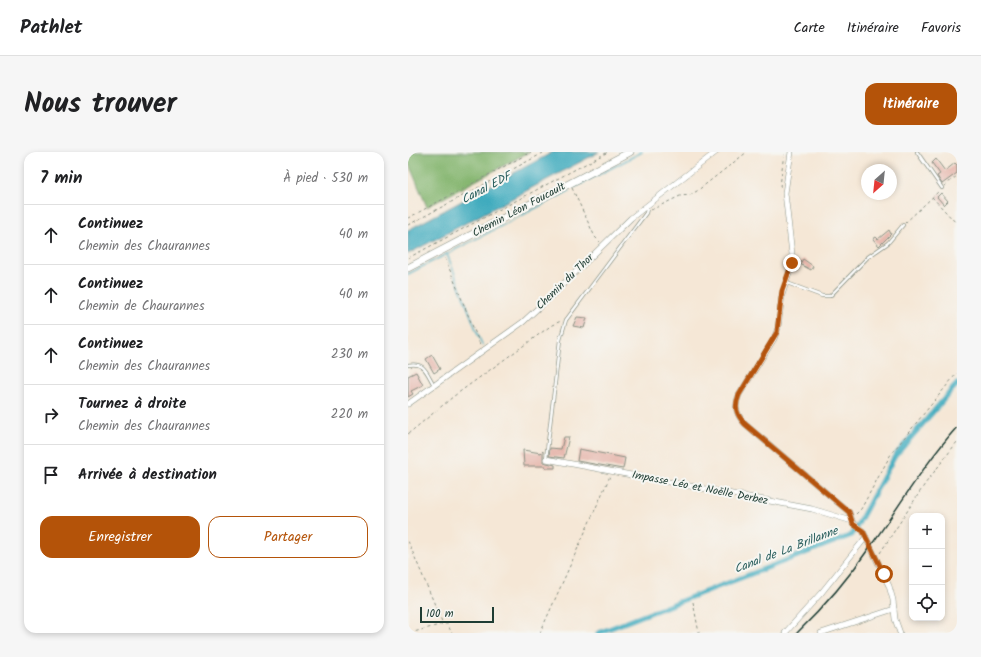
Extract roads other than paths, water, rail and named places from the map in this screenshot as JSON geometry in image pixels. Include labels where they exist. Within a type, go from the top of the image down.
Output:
[{"type":"main road","name":"Chemin Léon Foucault","points":[[408,268],[630,152]]},
{"type":"street","name":"Chemin du Thor","points":[[408,404],[435,386],[537,310],[631,218],[716,152]]},
{"type":"street","points":[[791,152],[785,193],[792,254],[782,295],[777,332],[739,395],[736,404],[736,411],[745,424],[839,502],[852,518],[866,537],[891,590],[900,633]]},
{"type":"street","name":"Impasse Léo et Noëlle Derbez","points":[[546,459],[812,509],[852,518]]},
{"type":"street","points":[[785,633],[822,592],[866,537]]},
{"type":"street","points":[[820,633],[894,609]]},
{"type":"lane","points":[[916,152],[942,188]]},
{"type":"lane","points":[[546,459],[560,340],[566,320],[646,212],[648,205]]},
{"type":"lane","points":[[786,282],[822,296],[830,296],[868,257],[888,243],[904,225]]},
{"type":"lane","points":[[408,365],[417,363],[421,365],[435,386]]},
{"type":"water","name":"Canal EDF","points":[[553,152],[599,152],[408,254],[408,230]]},
{"type":"waterway","points":[[575,187],[642,152]]},
{"type":"waterway","points":[[408,274],[569,191]]},
{"type":"waterway","points":[[447,254],[482,345]]},
{"type":"waterway","name":"Canal de La Brillanne","points":[[598,633],[852,535],[895,456],[957,384]]},
{"type":"railway","points":[[797,633],[837,590],[855,568],[923,470],[957,427]]}]
